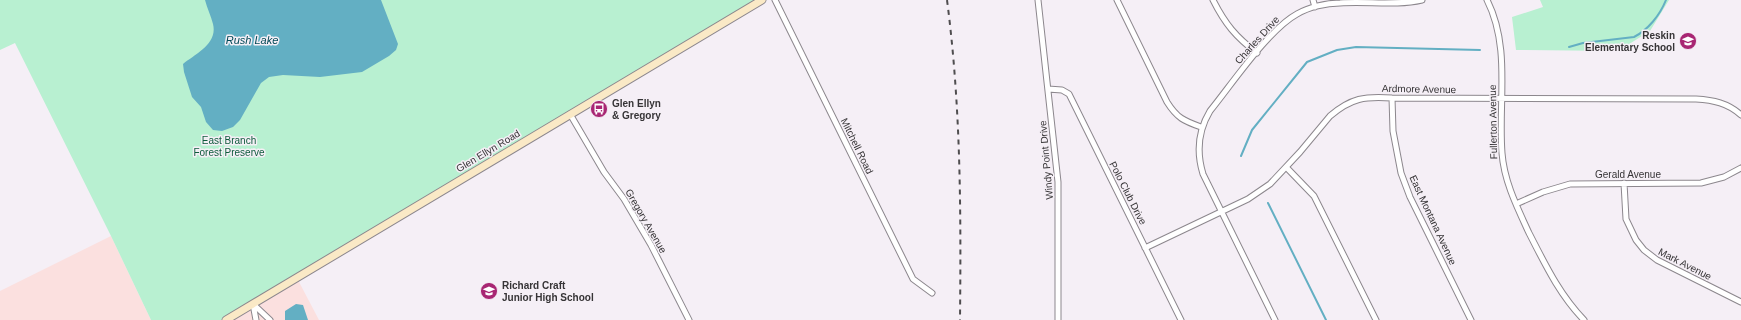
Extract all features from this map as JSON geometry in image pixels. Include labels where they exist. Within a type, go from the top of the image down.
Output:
[{"type":"street","name":"Glen Ellyn Road","points":[[226,320],[762,0]]},
{"type":"street","name":"Mitchell Road","points":[[775,0],[912,279],[932,292]]},
{"type":"street","name":"Windy Point Drive","points":[[1038,0],[1058,194],[1058,320]]},
{"type":"street","points":[[1117,0],[1174,114],[1185,122],[1202,127]]},
{"type":"street","points":[[1213,0],[1235,35],[1257,52]]},
{"type":"street","points":[[1313,0],[1315,7]]},
{"type":"street","name":"Charles Drive","points":[[1274,320],[1203,174],[1198,151],[1202,127],[1210,111],[1257,52],[1287,20],[1297,14],[1315,7],[1340,2],[1401,3],[1422,0]]},
{"type":"street","name":"Fullerton Avenue","points":[[1487,0],[1496,18],[1500,39],[1502,154],[1508,186],[1555,285],[1568,303],[1584,320]]},
{"type":"street","name":"Polo Club Drive","points":[[1048,89],[1062,90],[1069,94],[1181,320]]},
{"type":"street","name":"Ardmore Avenue","points":[[1146,248],[1257,193],[1280,175],[1338,109],[1355,100],[1370,96],[1392,98],[1696,99],[1712,100],[1722,103],[1741,115]]},
{"type":"street","name":"East Montana Avenue","points":[[1392,98],[1393,131],[1398,161],[1403,179],[1410,197],[1472,320]]},
{"type":"street","name":"Gregory Avenue","points":[[570,114],[604,172],[624,198],[651,245],[689,320]]},
{"type":"street","points":[[1286,167],[1314,196],[1376,320]]},
{"type":"street","name":"Gerald Avenue","points":[[1516,204],[1543,192],[1570,184],[1701,183],[1724,177],[1741,168]]},
{"type":"street","name":"Mark Avenue","points":[[1624,184],[1626,219],[1636,240],[1644,250],[1657,260],[1741,302]]},
{"type":"street","points":[[253,304],[256,320]]},
{"type":"street","points":[[253,304],[270,320]]},
{"type":"shaded area","points":[[111,236],[151,320],[0,320],[0,291]]},
{"type":"shaded area","points":[[298,280],[319,320],[230,320]]},
{"type":"green space","name":"East Branch Forest Preserve","points":[[0,0],[757,0],[221,320],[151,320],[15,43],[0,50]]},
{"type":"green space","points":[[1540,0],[1669,0],[1650,31],[1618,51],[1516,50],[1512,17],[1543,7]]},
{"type":"water","name":"Rush Lake","points":[[205,0],[381,0],[398,44],[396,50],[389,56],[362,72],[320,77],[283,75],[269,77],[261,83],[240,120],[233,127],[222,131],[213,130],[206,122],[201,107],[192,97],[183,64],[204,48],[212,37],[214,31],[213,24]]},
{"type":"water","points":[[296,304],[303,305],[308,320],[285,320],[285,311]]},
{"type":"waterway","points":[[1569,47],[1583,43],[1634,37],[1653,22],[1666,0]]},
{"type":"waterway","points":[[1241,156],[1252,130],[1307,62],[1337,50],[1356,47],[1480,50]]},
{"type":"waterway","points":[[1268,203],[1326,320]]},
{"type":"railway","points":[[947,0],[952,40],[958,120],[960,320]]},
{"type":"place","name":"Reskin Elementary School","points":[[1688,41]]},
{"type":"place","name":"Glen Ellyn & Gregory","points":[[599,109]]},
{"type":"place","name":"Richard Craft Junior High School","points":[[489,291]]}]
